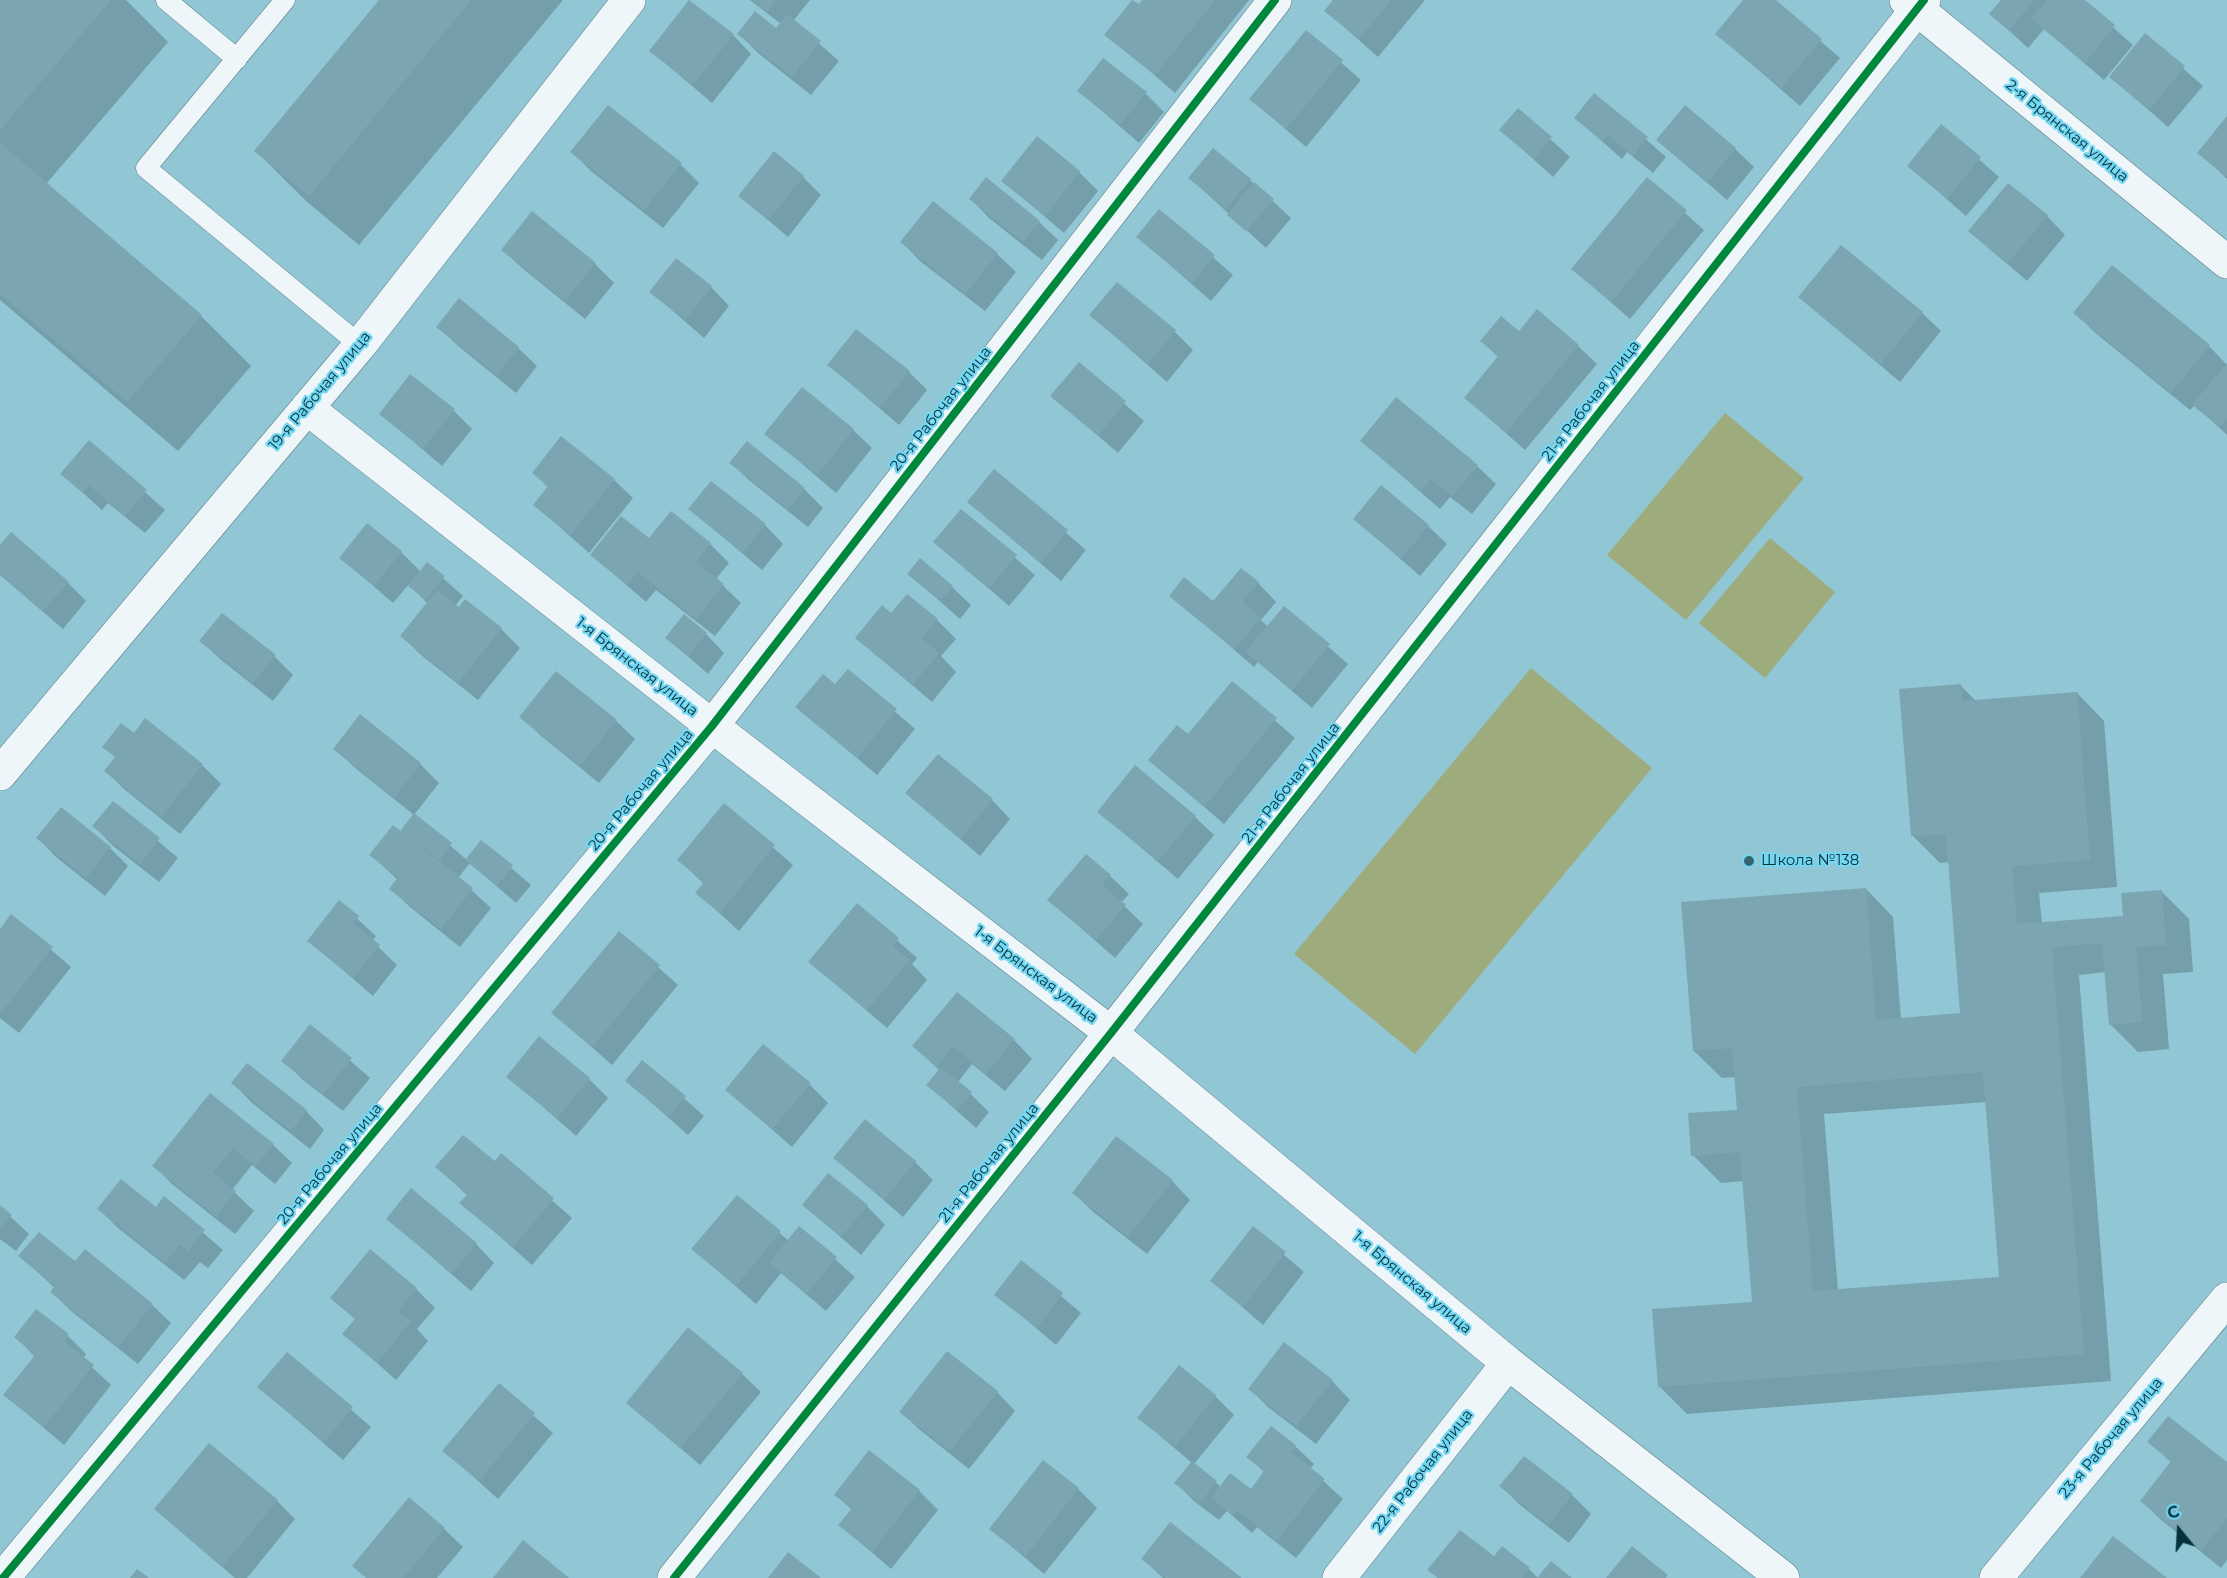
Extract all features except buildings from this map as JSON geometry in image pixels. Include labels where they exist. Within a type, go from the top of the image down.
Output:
[{"type":"street","name":"19-я Рабочая улица","points":[[0,774],[360,345],[629,0]]},
{"type":"street","name":"20-я Рабочая улица","points":[[3,1578],[712,726],[1275,0]]},
{"type":"street","name":"2-я Брянская улица","points":[[1916,3],[2227,262]]},
{"type":"street","name":"21-я Рабочая улица","points":[[674,1578],[1111,1033],[1916,3]]},
{"type":"street","name":"1-я Брянская улица","points":[[307,408],[712,726],[1111,1033],[1508,1363],[1783,1578]]},
{"type":"street","name":"23-я Рабочая улица","points":[[1996,1578],[2227,1299]]},
{"type":"street","name":"22-я Рабочая улица","points":[[1339,1578],[1508,1363]]},
{"type":"lane","points":[[166,0],[237,59]]},
{"type":"lane","points":[[285,0],[146,168],[360,345]]},
{"type":"green space","points":[[1725,413],[1804,478],[1686,620],[1607,555]]},
{"type":"green space","points":[[1770,538],[1835,592],[1765,678],[1699,623]]},
{"type":"green space","points":[[1531,668],[1652,768],[1415,1054],[1294,954]]},
{"type":"cycle path","points":[[3,1578],[712,726],[1275,0]]},
{"type":"cycle path","points":[[674,1578],[1111,1033],[1924,0]]},
{"type":"place","name":"Школа №138","points":[[1749,861]]}]
